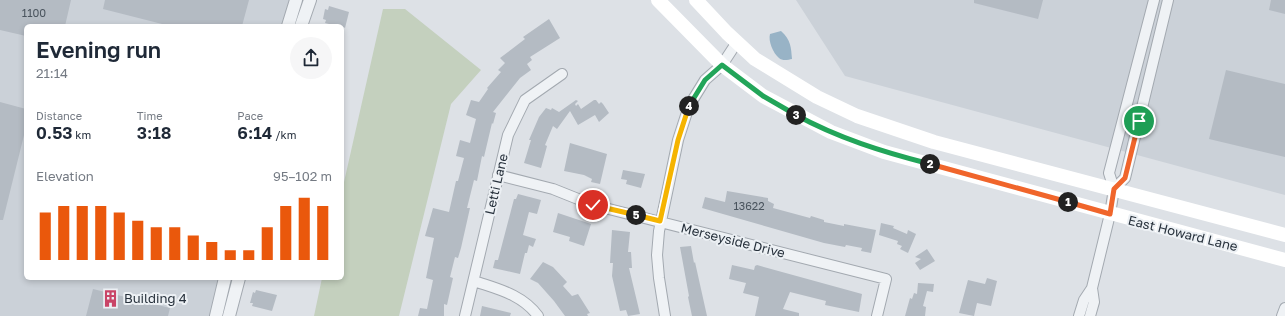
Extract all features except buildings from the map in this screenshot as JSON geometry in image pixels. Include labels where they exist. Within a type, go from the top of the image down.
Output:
[{"type":"main road","name":"East Howard Lane","points":[[658,0],[722,65],[763,96],[831,132],[884,152],[1285,260]]},
{"type":"main road","name":"East Howard Lane","points":[[696,0],[755,59],[811,93],[857,116],[934,142],[1285,235]]},
{"type":"street","points":[[289,24],[296,0]]},
{"type":"street","points":[[302,24],[310,0]]},
{"type":"street","points":[[1079,316],[1084,300],[1092,288],[1110,214],[1114,189],[1109,173],[1154,2],[1167,4],[1125,178],[1114,189]]},
{"type":"street","points":[[665,316],[658,278],[657,255],[660,221],[678,140],[689,106],[705,80],[722,65],[737,42]]},
{"type":"street","name":"Letti Lane","points":[[465,316],[508,135],[526,100],[562,74]]},
{"type":"street","name":"Merseyside Drive","points":[[498,175],[553,189],[593,205],[886,279],[877,316]]},
{"type":"street","points":[[216,316],[225,280]]},
{"type":"street","points":[[229,316],[238,280]]},
{"type":"street","points":[[474,281],[515,295],[533,309],[538,316]]},
{"type":"street","points":[[1090,316],[1094,302],[1092,288]]},
{"type":"street","points":[[1282,316],[1285,308]]},
{"type":"shaded area","points":[[0,0],[294,0],[288,24],[24,24],[24,280],[221,280],[212,316],[0,316]]},
{"type":"shaded area","points":[[796,0],[1285,0],[1285,195],[845,76]]},
{"type":"green space","points":[[383,9],[405,9],[481,70],[451,104],[399,316],[314,316],[322,280],[344,280],[344,182]]},
{"type":"water","points":[[781,31],[789,41],[792,59],[780,59],[772,47],[770,34]]},
{"type":"place","name":"Building 4","points":[[111,298]]},
{"type":"route","points":[[593,205],[660,221],[678,140],[689,106],[705,80],[722,65],[763,96],[798,116],[831,132],[884,152],[936,165],[1110,214],[1114,189],[1125,178],[1139,121]]}]
